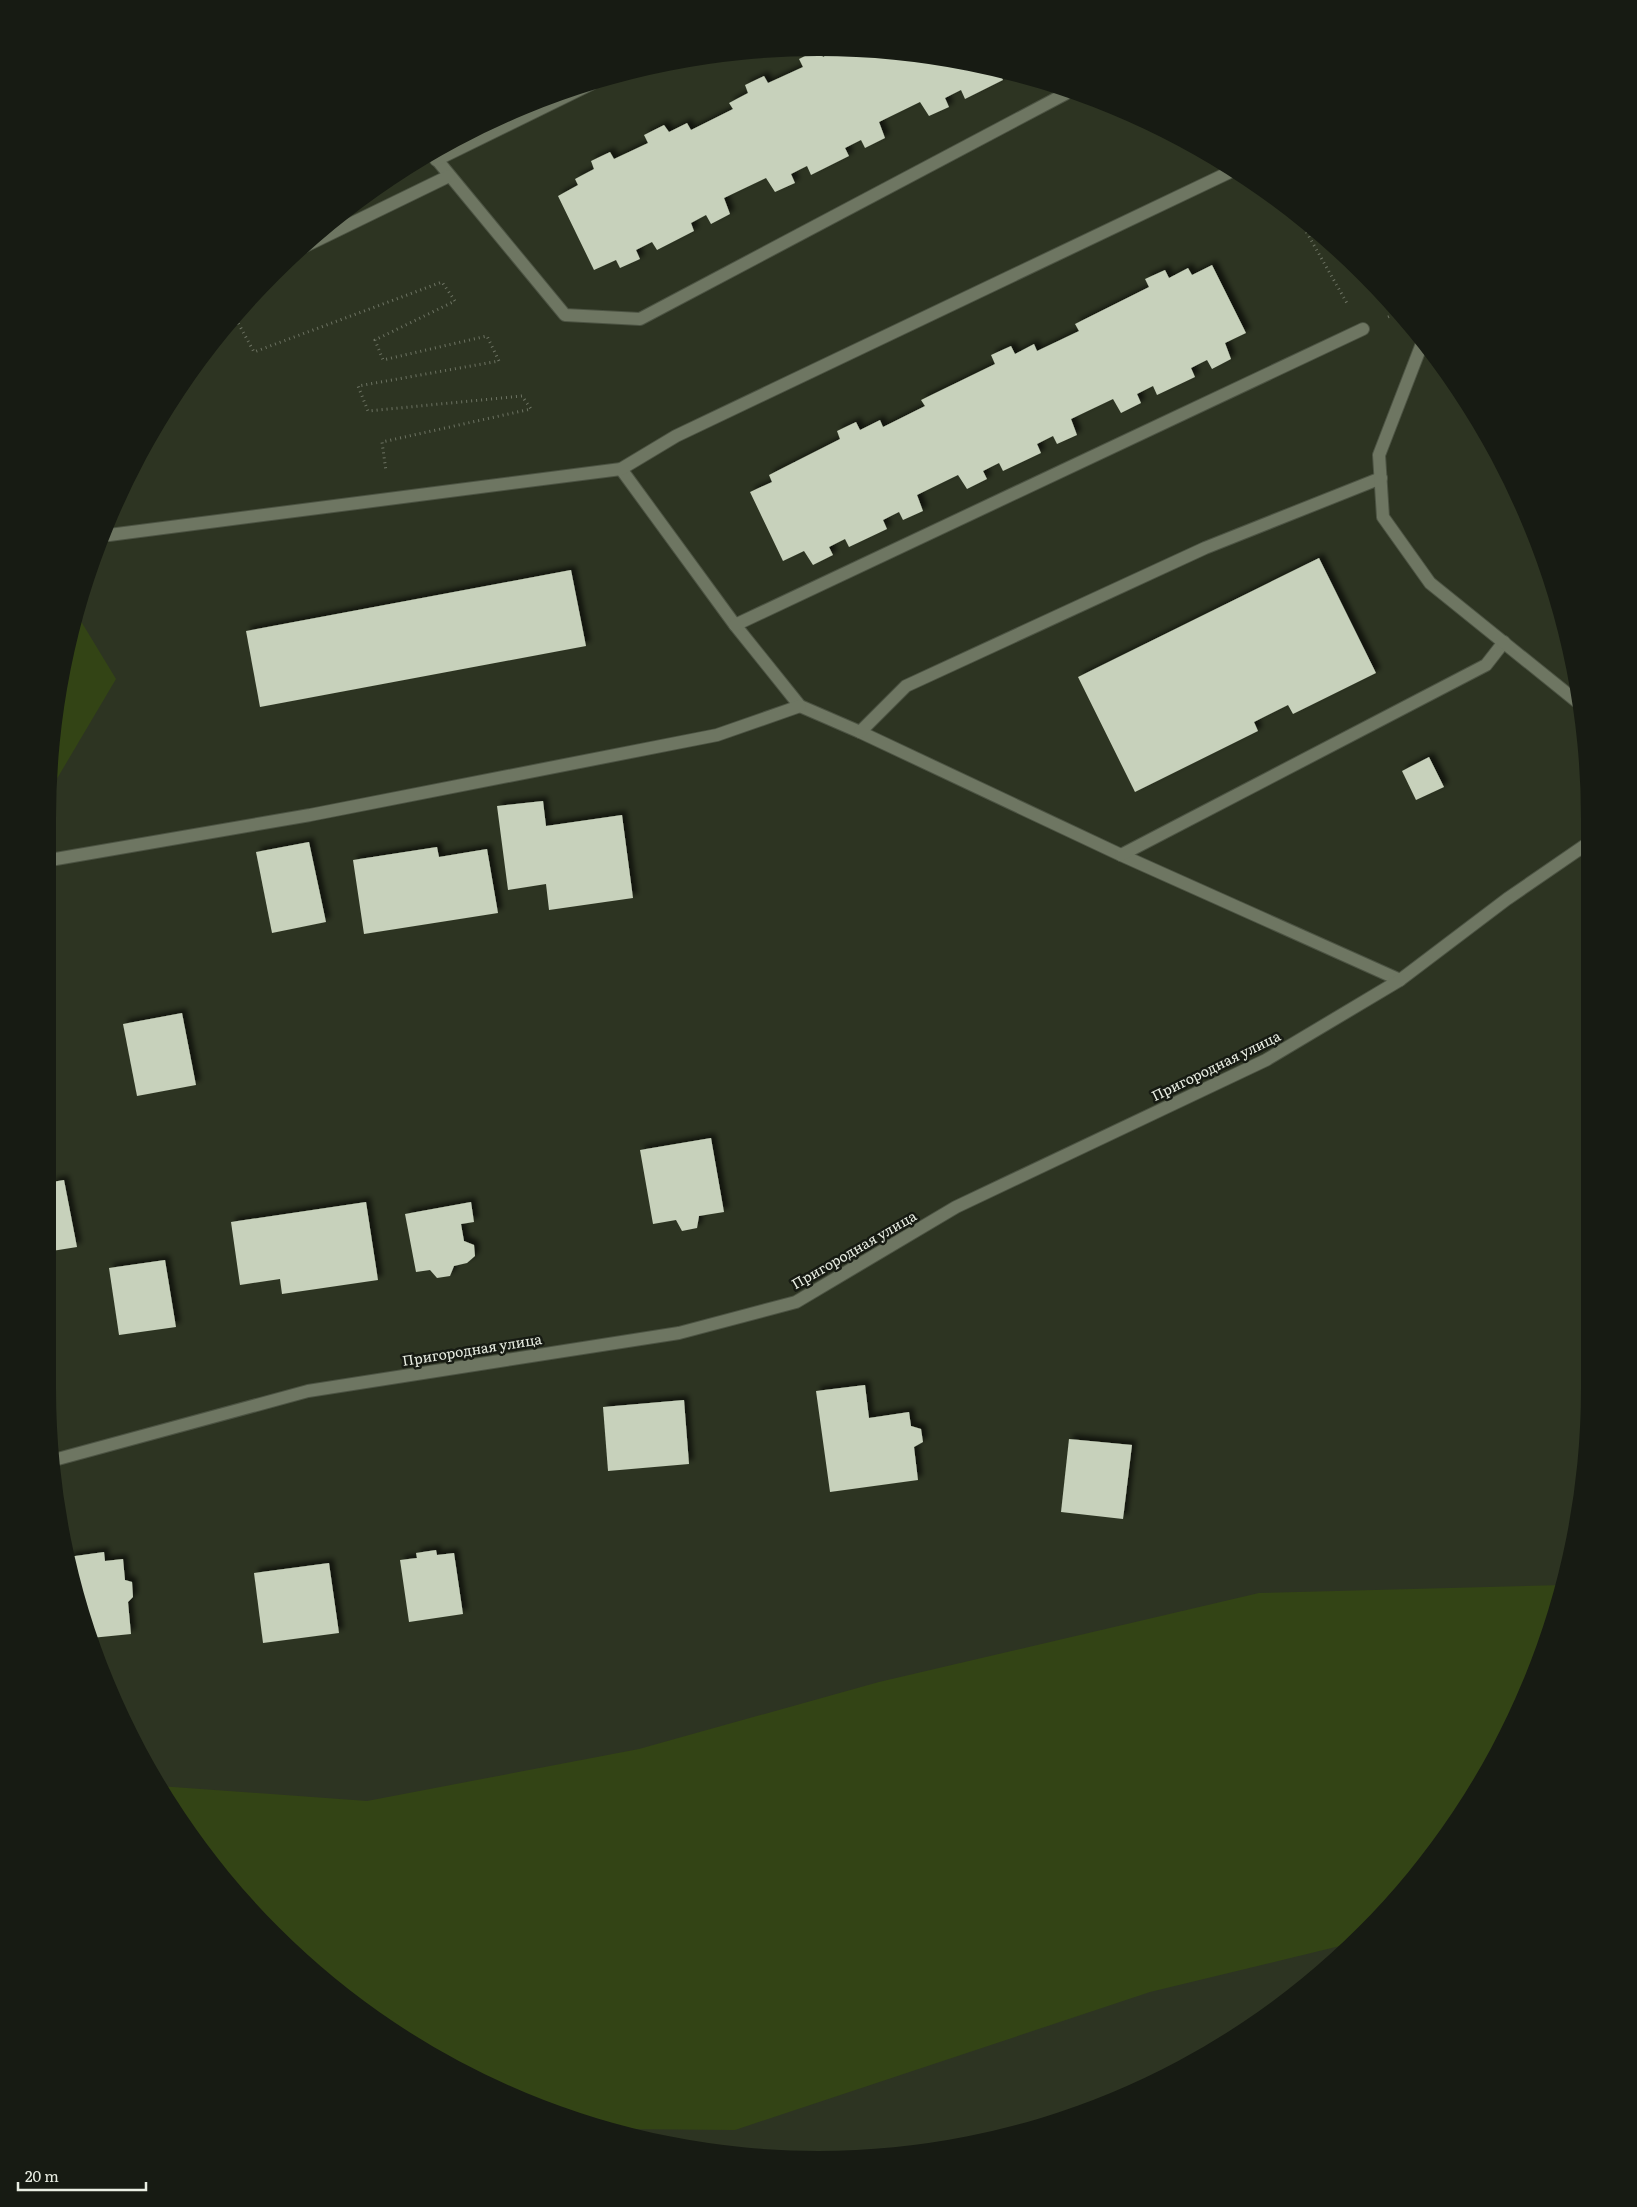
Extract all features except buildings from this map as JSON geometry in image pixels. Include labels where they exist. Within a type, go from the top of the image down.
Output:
[{"type":"street","points":[[436,159],[565,314],[640,318],[1062,96]]},
{"type":"street","points":[[478,136],[498,127]]},
{"type":"street","points":[[111,535],[621,469],[676,436],[1224,174]]},
{"type":"street","points":[[329,234],[449,176]]},
{"type":"street","points":[[734,625],[1363,329]]},
{"type":"street","points":[[1420,350],[1379,455],[1383,517],[1430,583],[1570,696]]},
{"type":"street","points":[[621,469],[734,625],[800,706],[860,732],[1121,855],[1400,980]]},
{"type":"street","points":[[860,732],[906,686],[1205,548],[1381,478]]},
{"type":"street","points":[[1121,855],[1486,665],[1504,642]]},
{"type":"street","points":[[56,859],[310,815],[717,735],[800,706]]},
{"type":"street","name":"Пригородная улица","points":[[60,1458],[308,1391],[679,1333],[796,1302],[956,1207],[1266,1060],[1400,980],[1507,899],[1581,848]]},
{"type":"path","points":[[1308,234],[1363,329]]},
{"type":"path","points":[[239,324],[254,352],[442,282],[455,301],[375,340],[383,360],[487,336],[499,361],[358,386],[368,411],[522,396],[531,409],[382,442],[390,499]]},
{"type":"green space","points":[[82,622],[116,679],[58,778],[63,719]]},
{"type":"green space","points":[[1555,1585],[1523,1680],[1479,1770],[1423,1853],[1392,1891],[1357,1927],[1337,1947],[1150,1992],[735,2130],[640,2129],[621,2125],[527,2093],[437,2049],[354,1993],[316,1962],[280,1927],[245,1891],[214,1853],[169,1787],[367,1801],[639,1749],[879,1682],[1259,1593]]}]
